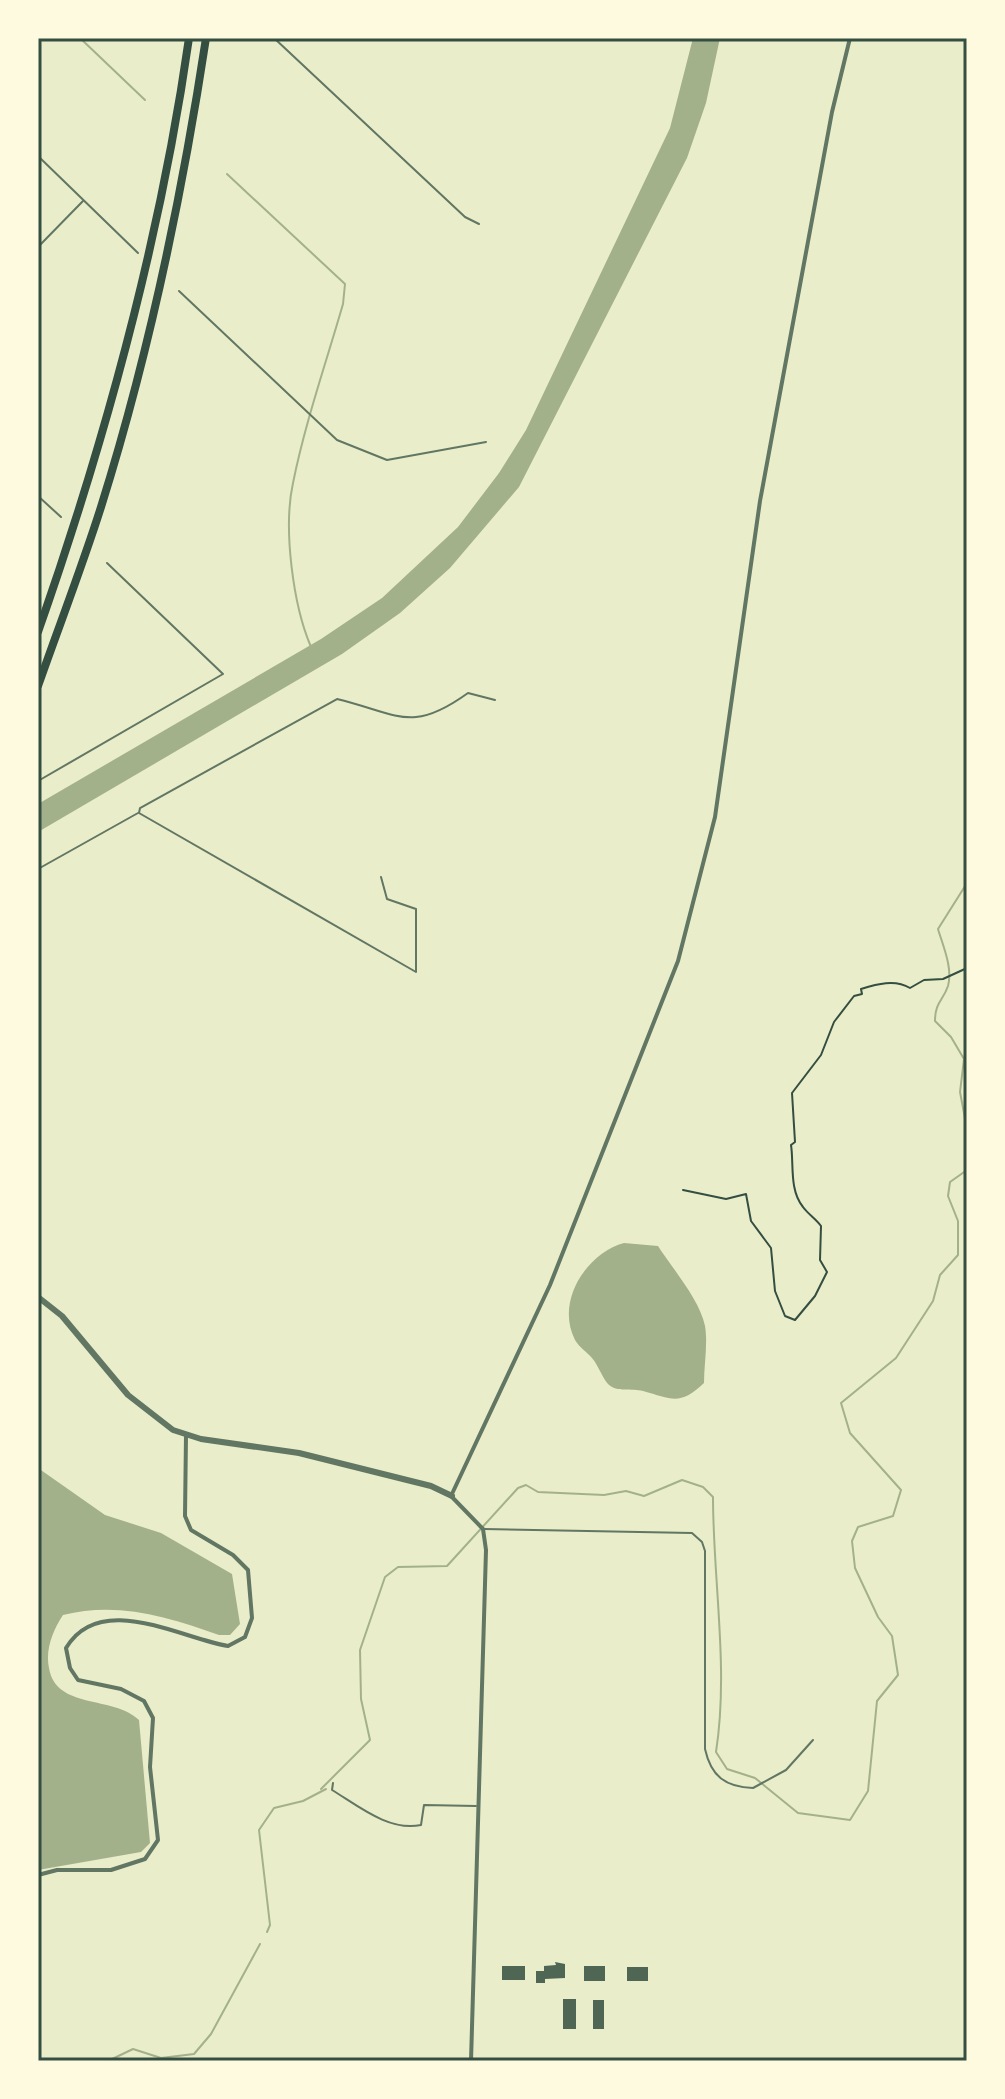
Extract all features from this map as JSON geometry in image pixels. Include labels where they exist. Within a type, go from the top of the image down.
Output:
[{"type":"highway","points":[[38,632],[83,503],[133,327],[174,148],[189,38]]},
{"type":"highway","points":[[38,686],[101,507],[151,327],[190,147],[206,38]]},
{"type":"street","points":[[452,1496],[550,1285],[678,961],[715,817],[760,501],[832,112],[850,38]]},
{"type":"street","points":[[38,1297],[62,1316],[131,1398],[164,1425],[186,1435],[299,1453],[431,1486],[452,1496],[483,1529],[486,1550],[471,2061]]},
{"type":"street","points":[[38,1875],[57,1870],[111,1870],[145,1859],[158,1840],[150,1767],[153,1718],[144,1701],[121,1689],[78,1680],[70,1668],[66,1648],[73,1636],[86,1626],[133,1620],[228,1646],[245,1637],[252,1618],[248,1570],[233,1555],[191,1530],[185,1516],[186,1435]]},
{"type":"lane","points":[[274,38],[465,217],[479,224]]},
{"type":"lane","points":[[38,156],[138,253]]},
{"type":"lane","points":[[38,247],[84,200]]},
{"type":"lane","points":[[179,291],[337,440],[351,447],[387,460],[486,442]]},
{"type":"lane","points":[[38,496],[61,517]]},
{"type":"lane","points":[[38,781],[223,674],[107,563]]},
{"type":"lane","points":[[38,869],[139,813],[140,808],[337,699],[414,720],[445,709],[468,693],[495,700]]},
{"type":"lane","points":[[139,813],[416,972],[416,909],[387,899],[381,877]]},
{"type":"lane","points":[[483,1529],[692,1533],[698,1537],[705,1551],[705,1749],[714,1775],[739,1788],[753,1788],[786,1770],[813,1740]]},
{"type":"lane","points":[[333,1783],[332,1790],[378,1818],[410,1828],[421,1825],[424,1805],[479,1806]]},
{"type":"path","points":[[683,1190],[726,1199],[748,1195],[746,1204],[751,1221],[768,1242],[774,1256],[775,1291],[785,1316],[795,1320],[815,1296],[827,1272],[820,1260],[821,1226],[802,1207],[791,1174],[796,1161],[791,1145],[795,1142],[792,1093],[821,1055],[839,1012],[854,996],[862,994],[861,989],[881,983],[902,983],[910,988],[930,977],[943,979],[967,968]]},
{"type":"shaded area","points":[[693,38],[720,38],[706,103],[687,158],[519,487],[450,568],[400,613],[342,654],[38,832],[38,804],[321,639],[382,598],[458,527],[499,473],[526,430],[670,128]]},
{"type":"shaded area","points":[[624,1243],[658,1246],[692,1295],[702,1316],[706,1340],[704,1383],[682,1398],[612,1387],[575,1340],[569,1310],[578,1281],[598,1257]]},
{"type":"shaded area","points":[[38,1468],[105,1515],[161,1533],[232,1574],[240,1624],[230,1635],[219,1635],[162,1617],[123,1610],[63,1615],[49,1647],[49,1668],[54,1681],[74,1696],[115,1707],[139,1720],[150,1843],[141,1852],[38,1870]]},
{"type":"building","points":[[555,1962],[565,1964],[565,1978],[545,1979],[545,1983],[536,1983],[536,1971],[544,1971],[544,1966],[556,1965]]},
{"type":"building","points":[[502,1966],[525,1966],[525,1980],[502,1980]]},
{"type":"building","points":[[584,1966],[605,1966],[605,1981],[584,1981]]},
{"type":"building","points":[[627,1967],[648,1967],[648,1981],[627,1981]]},
{"type":"building","points":[[563,1999],[576,1999],[576,2029],[563,2029]]},
{"type":"building","points":[[593,2000],[604,2000],[604,2029],[593,2029]]},
{"type":"waterway","points":[[80,38],[145,100]]},
{"type":"waterway","points":[[227,174],[345,284],[343,304],[303,438],[290,501],[290,544],[295,589],[311,647]]},
{"type":"waterway","points":[[967,883],[938,929],[947,957],[949,979],[936,1010],[935,1021],[951,1037],[964,1059],[960,1092],[967,1129]]},
{"type":"waterway","points":[[321,1789],[370,1740],[361,1699],[360,1650],[385,1577],[398,1567],[447,1566],[518,1488],[526,1485],[538,1492],[604,1495],[626,1491],[644,1496],[682,1480],[703,1487],[713,1497],[721,1657],[716,1752],[727,1769],[755,1778],[798,1813],[850,1820],[868,1791],[877,1701],[898,1675],[892,1636],[878,1617],[855,1568],[852,1541],[858,1527],[893,1516],[901,1490],[850,1433],[841,1403],[896,1358],[933,1301],[940,1275],[958,1255],[958,1221],[948,1196],[950,1182],[967,1170]]},
{"type":"waterway","points":[[267,1932],[270,1925],[259,1830],[274,1808],[303,1801],[326,1789]]},
{"type":"waterway","points":[[108,2061],[133,2049],[161,2058],[194,2054],[211,2034],[260,1944]]}]
